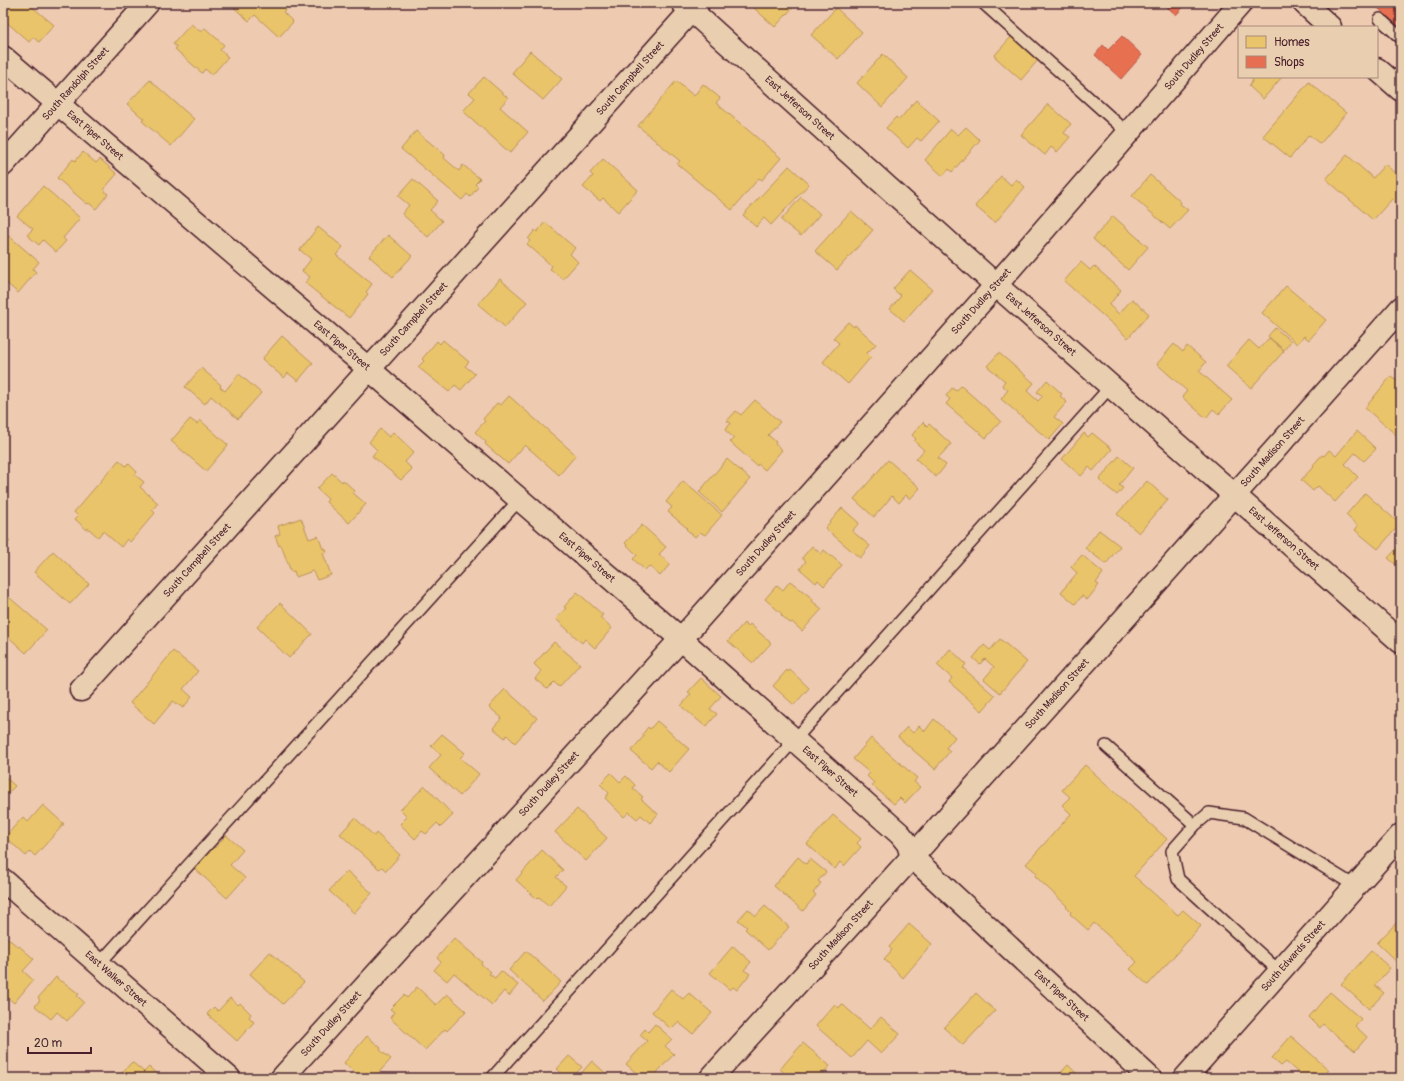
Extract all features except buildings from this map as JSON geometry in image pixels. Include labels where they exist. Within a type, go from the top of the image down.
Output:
[{"type":"street","name":"South Randolph Street","points":[[3,165],[148,3]]},
{"type":"street","name":"South Dudley Street","points":[[282,1078],[681,639],[996,285],[1241,3]]},
{"type":"street","points":[[1304,3],[1329,26]]},
{"type":"street","name":"East Jefferson Street","points":[[691,5],[996,285],[1401,642]]},
{"type":"street","name":"South Campbell Street","points":[[81,690],[691,5]]},
{"type":"street","name":"East Piper Street","points":[[3,57],[520,499],[681,639],[900,834],[908,844],[912,857],[1150,1078]]},
{"type":"street","points":[[1378,70],[1401,90]]},
{"type":"street","name":"South Madison Street","points":[[711,1078],[912,857],[1401,308]]},
{"type":"street","name":"South Edwards Street","points":[[1185,1078],[1401,835]]},
{"type":"street","name":"East Walker Street","points":[[3,880],[229,1078]]},
{"type":"lane","points":[[983,3],[1128,133]]},
{"type":"lane","points":[[1380,19],[1401,38]]},
{"type":"lane","points":[[492,1078],[1111,386]]},
{"type":"lane","points":[[99,964],[520,499]]},
{"type":"lane","points":[[1106,746],[1195,825]]},
{"type":"lane","points":[[1280,972],[1178,879],[1172,851],[1195,825],[1209,813],[1244,818],[1355,886]]}]
